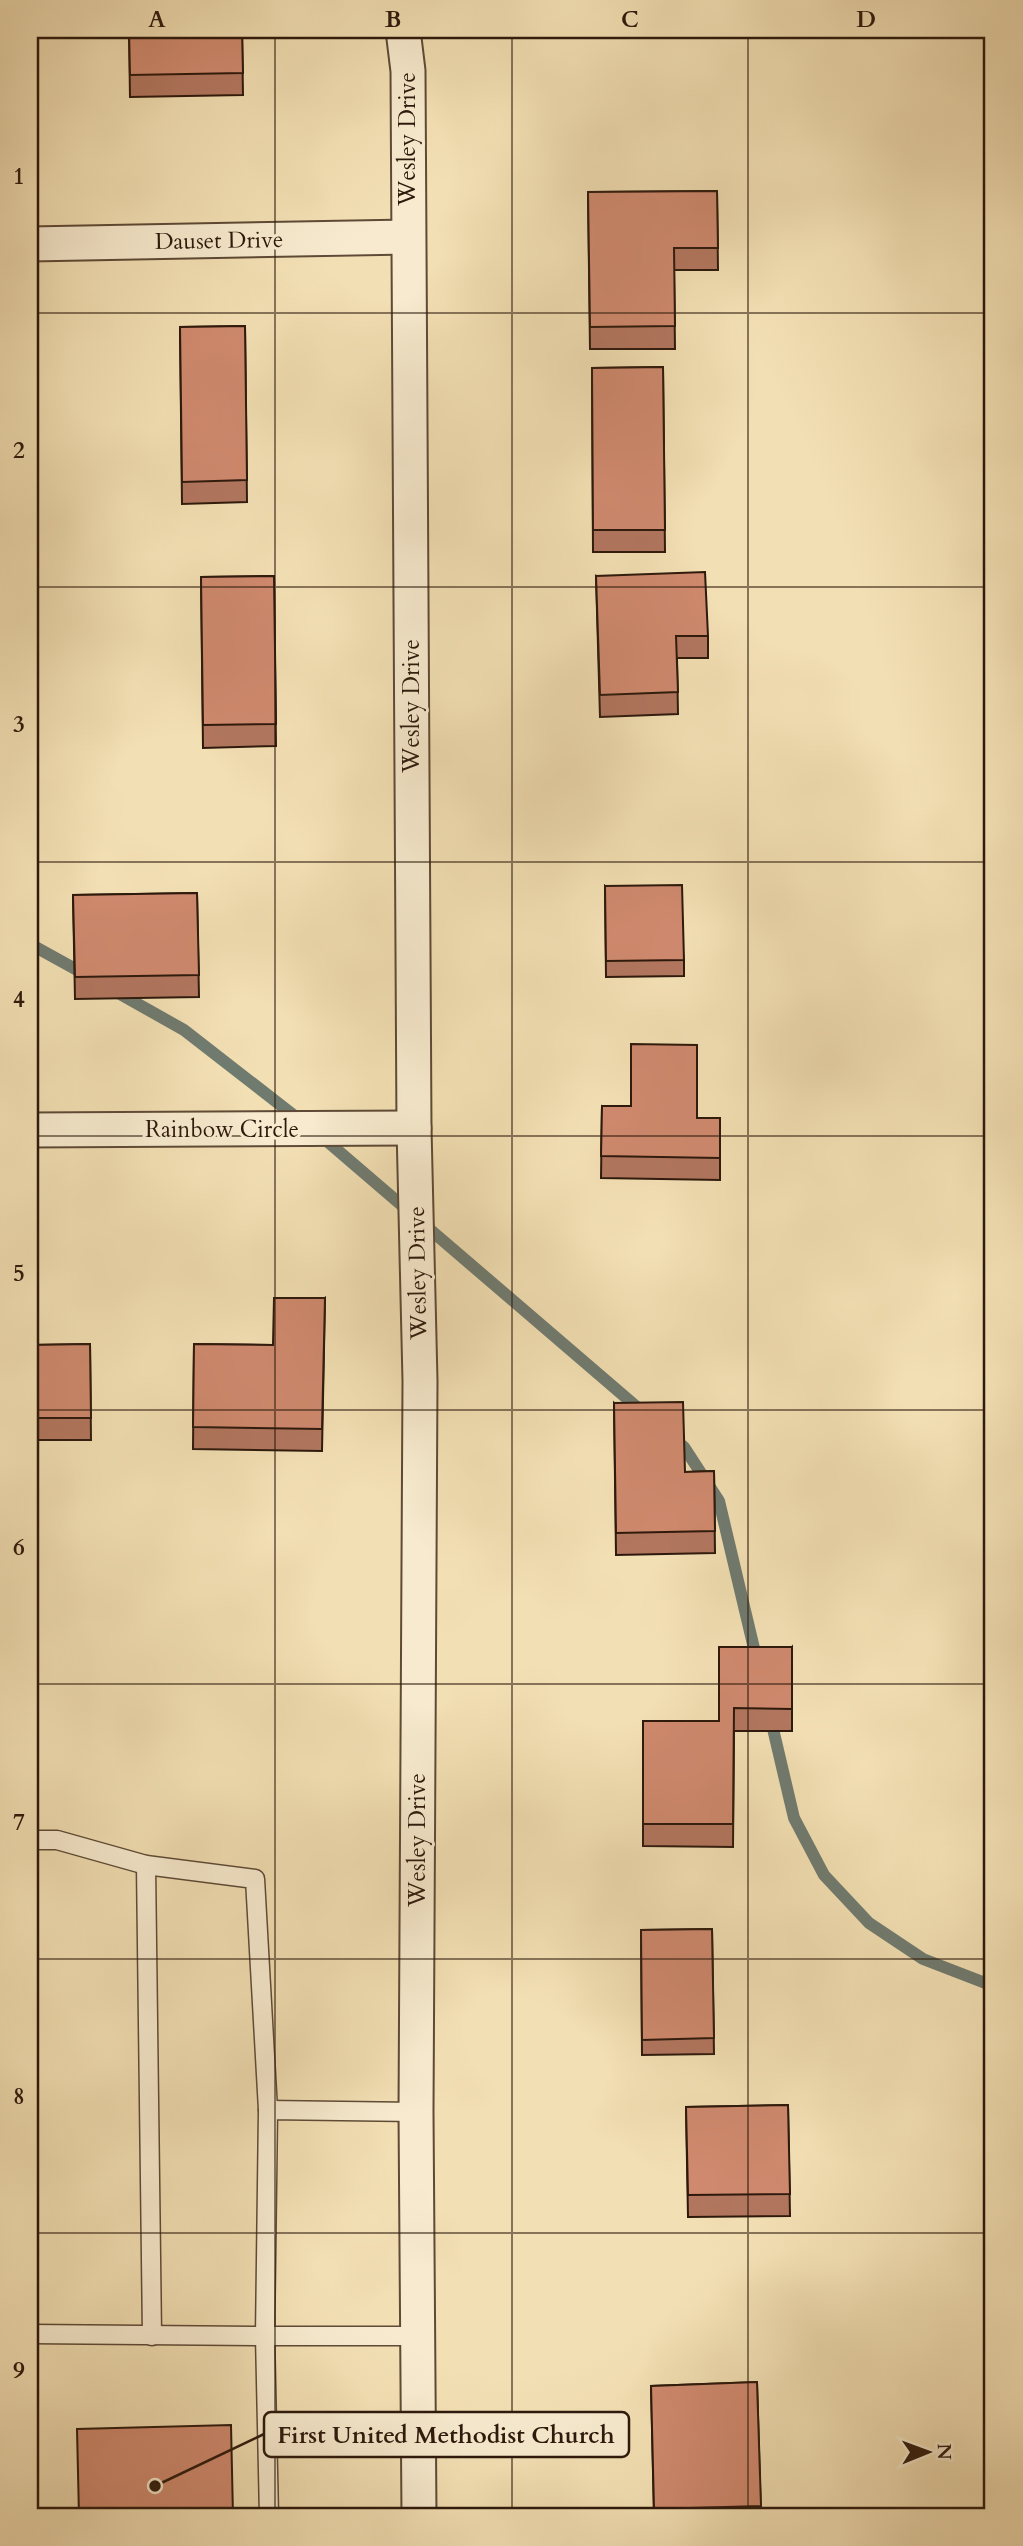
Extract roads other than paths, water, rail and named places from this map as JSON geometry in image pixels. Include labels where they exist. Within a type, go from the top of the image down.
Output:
[{"type":"street","name":"Wesley Drive","points":[[403,30],[408,71],[414,1128],[420,1381],[416,2112],[419,2516]]},
{"type":"street","name":"Dauset Drive","points":[[30,244],[408,237]]},
{"type":"street","name":"Rainbow Circle","points":[[30,1130],[414,1128]]},
{"type":"lane","points":[[30,1840],[57,1840],[146,1865],[255,1879],[268,2110],[265,2336],[270,2516]]},
{"type":"lane","points":[[146,1865],[152,2336]]},
{"type":"lane","points":[[268,2110],[416,2112]]},
{"type":"lane","points":[[30,2334],[418,2336]]},
{"type":"waterway","points":[[30,944],[88,976]]},
{"type":"waterway","points":[[113,990],[184,1030],[301,1121]]},
{"type":"waterway","points":[[321,1136],[645,1414]]},
{"type":"waterway","points":[[672,1437],[684,1447],[719,1501],[757,1661]]},
{"type":"waterway","points":[[770,1716],[794,1818],[824,1875],[869,1923],[923,1959],[993,1986]]},
{"type":"place","name":"First United Methodist Church","points":[[155,2486]]}]
